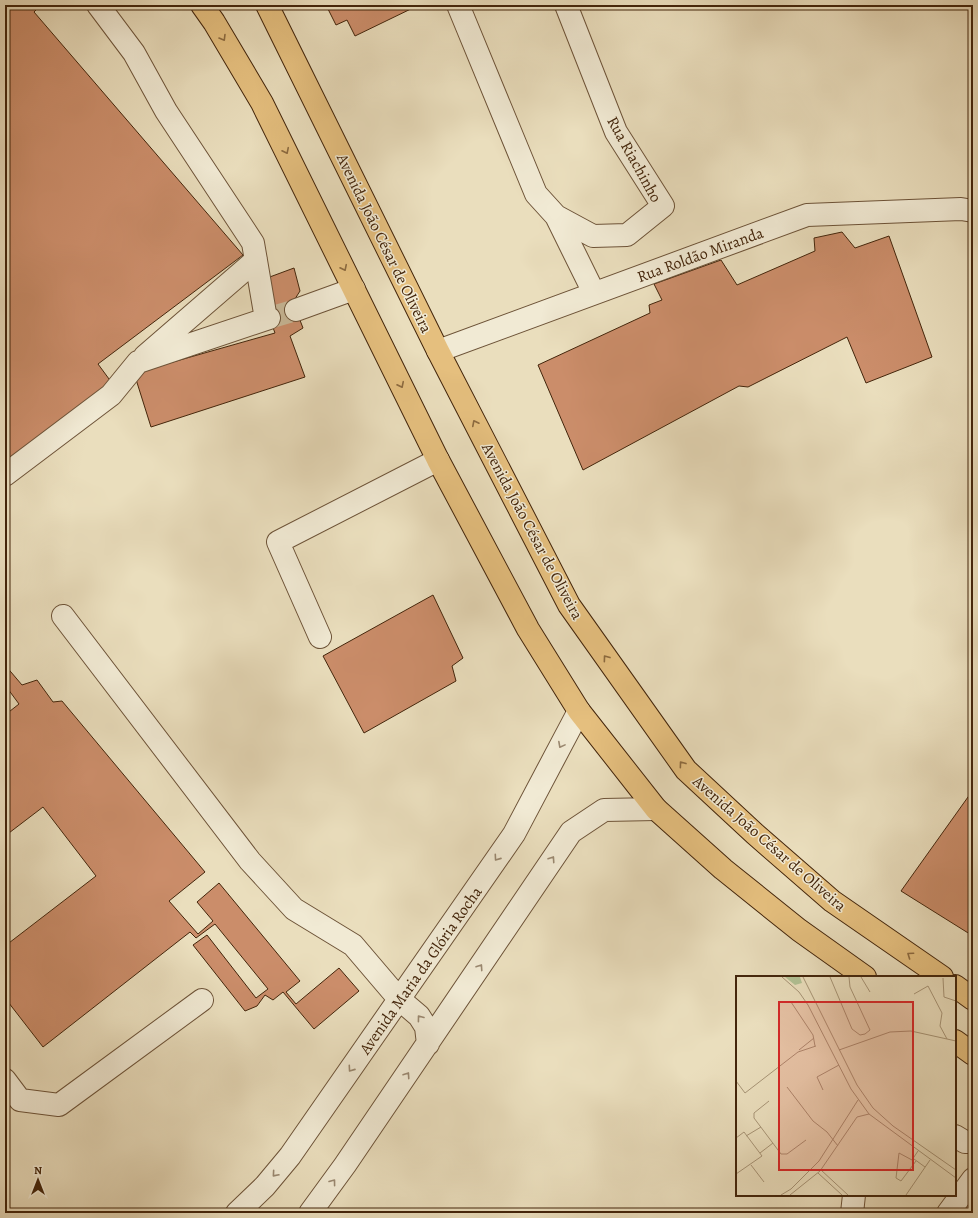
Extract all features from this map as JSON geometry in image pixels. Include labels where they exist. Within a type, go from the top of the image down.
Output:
[{"type":"main road","points":[[202,5],[214,22],[262,103],[438,460],[528,629],[579,711],[656,809],[734,879],[799,930],[864,976]]},
{"type":"main road","name":"Avenida João César de Oliveira","points":[[267,5],[438,351],[569,605],[686,770],[755,834],[832,901],[941,976]]},
{"type":"main road","points":[[956,987],[973,999]]},
{"type":"main road","points":[[956,1042],[973,1054]]},
{"type":"street","points":[[98,5],[134,53],[166,111],[253,243],[268,319],[138,362]]},
{"type":"street","name":"Rua Riachinho","points":[[458,5],[536,194],[556,216],[593,236],[627,234],[663,206],[616,132],[566,5]]},
{"type":"street","name":"Rua Roldão Miranda","points":[[438,351],[807,215],[961,209],[973,211]]},
{"type":"street","points":[[556,216],[594,293]]},
{"type":"street","points":[[5,474],[111,395],[138,362],[256,260]]},
{"type":"street","points":[[296,310],[354,289]]},
{"type":"street","points":[[320,637],[278,542],[438,460]]},
{"type":"street","points":[[63,616],[250,861],[294,909],[353,945],[400,999],[420,1016],[426,1027],[428,1044]]},
{"type":"street","name":"Avenida Maria da Glória Rocha","points":[[237,1213],[265,1186],[290,1156],[514,834],[579,711]]},
{"type":"street","points":[[310,1213],[345,1165],[428,1044],[571,832],[604,810],[656,809]]},
{"type":"street","points":[[5,1080],[20,1100],[59,1105],[202,1000]]},
{"type":"street","points":[[956,1137],[964,1142],[973,1142]]},
{"type":"street","points":[[948,1213],[973,1179]]},
{"type":"street","points":[[852,1213],[854,1196]]},
{"type":"building","points":[[5,5],[41,5],[34,12],[243,255],[98,364],[112,383],[5,464]]},
{"type":"building","points":[[326,5],[419,5],[355,36],[347,20],[336,25]]},
{"type":"building","points":[[842,232],[855,248],[889,236],[932,357],[866,383],[847,337],[748,387],[739,386],[583,470],[538,365],[650,313],[649,305],[662,300],[654,284],[721,260],[737,285],[815,251],[814,238]]},
{"type":"building","points":[[294,268],[300,291],[293,302],[303,328],[290,336],[305,377],[151,427],[134,373],[275,333],[265,306],[267,278]]},
{"type":"building","points":[[433,595],[463,658],[452,666],[456,681],[364,733],[323,656]]},
{"type":"building","points":[[5,665],[22,685],[37,680],[53,702],[62,701],[205,872],[169,901],[198,934],[213,921],[197,902],[219,883],[300,981],[286,992],[296,1004],[339,968],[359,991],[314,1029],[283,992],[273,1000],[265,995],[257,1006],[245,1011],[193,945],[207,935],[256,998],[268,989],[215,924],[196,938],[190,932],[43,1047],[5,998],[5,946],[96,876],[43,807],[5,836],[5,715],[19,704],[5,685]]},
{"type":"building","points":[[973,790],[973,936],[901,891]]},
{"type":"tunnel","points":[[269,318],[296,310]]}]
